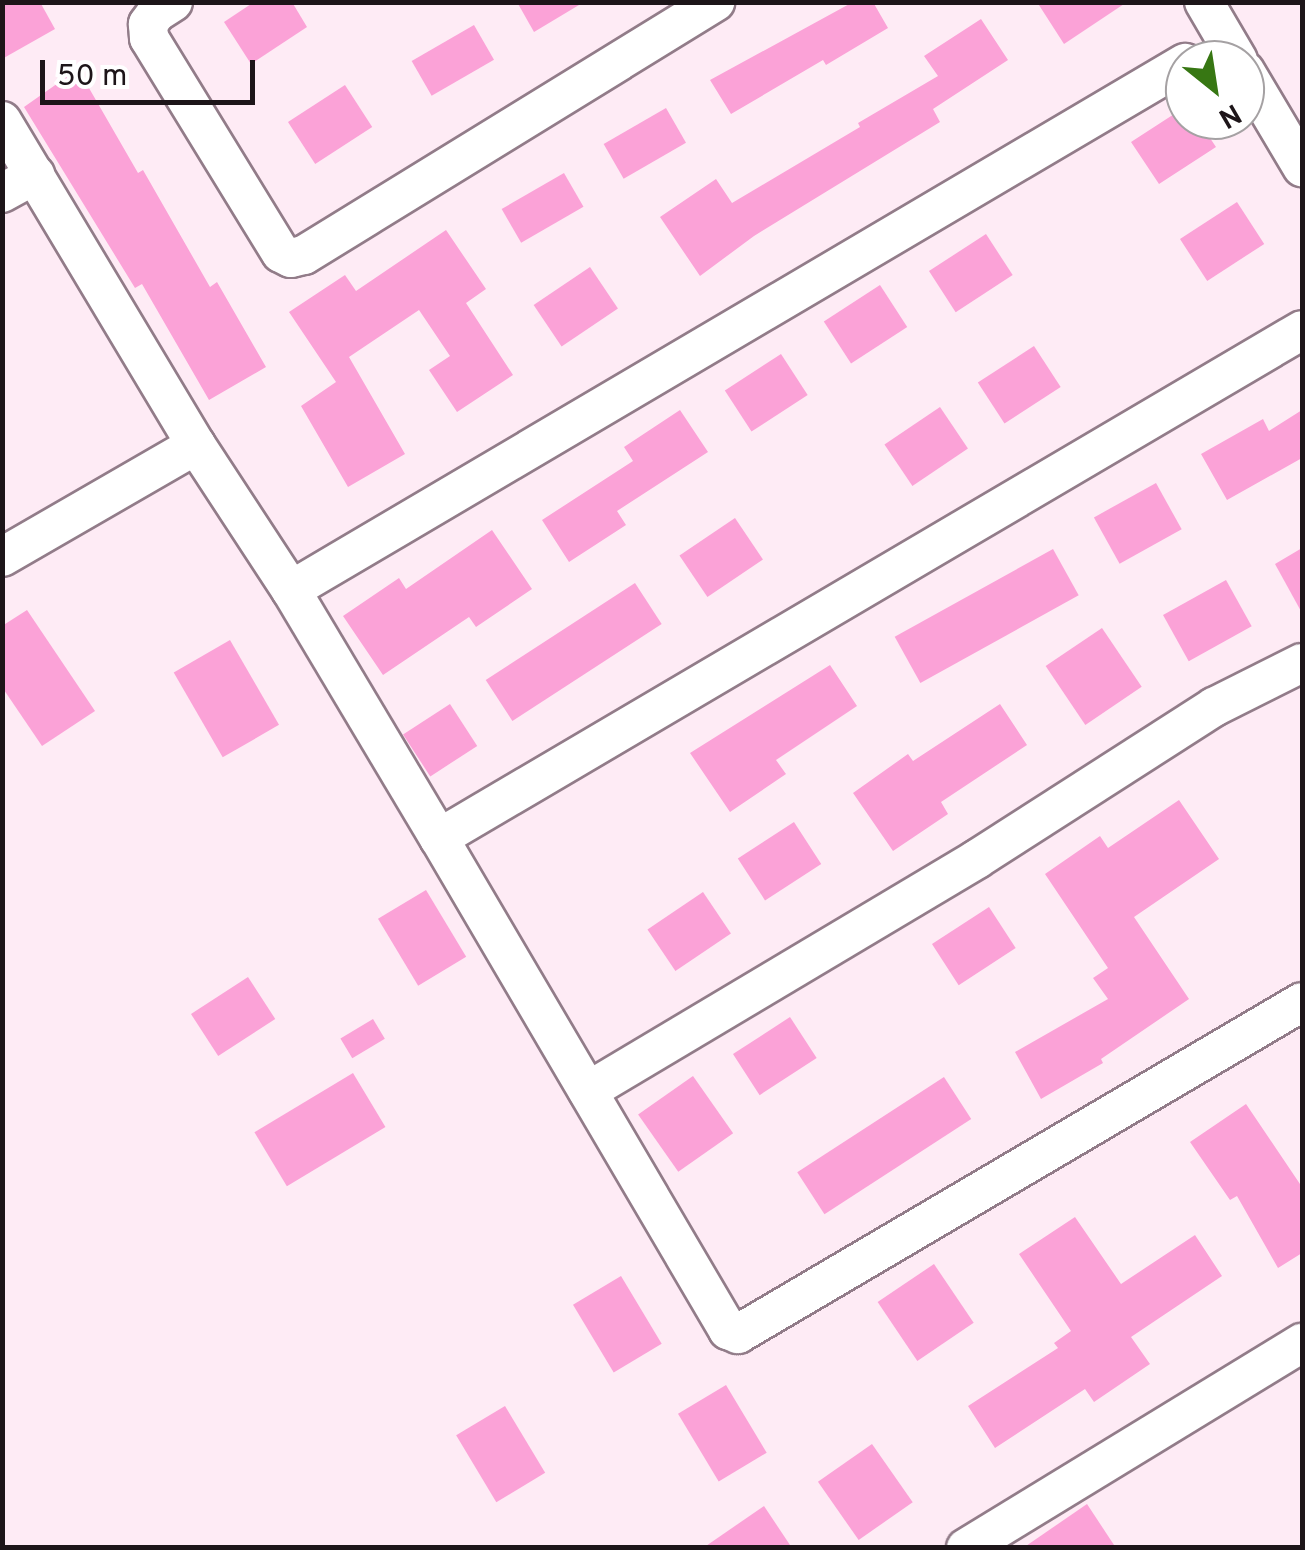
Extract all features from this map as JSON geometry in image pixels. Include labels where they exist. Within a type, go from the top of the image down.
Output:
[{"type":"street","points":[[173,2],[148,24],[149,38],[282,253],[292,258],[304,255],[716,2]]},
{"type":"street","points":[[1204,2],[1226,40]]},
{"type":"street","points":[[292,590],[1165,76]]},
{"type":"street","points":[[1265,105],[1302,167]]},
{"type":"street","points":[[2,121],[18,184],[292,590],[728,1330],[738,1334],[1302,1002]]},
{"type":"street","points":[[439,838],[1302,330]]},
{"type":"street","points":[[2,557],[196,446]]},
{"type":"street","points":[[588,1091],[943,880],[1214,707],[1302,663]]},
{"type":"street","points":[[966,1548],[1302,1343]]},
{"type":"building","points":[[2,2],[40,2],[55,29],[2,59]]},
{"type":"building","points":[[254,2],[292,2],[307,27],[251,64],[224,22]]},
{"type":"building","points":[[517,2],[584,2],[534,32]]},
{"type":"building","points":[[853,2],[873,2],[888,28],[826,65],[823,60],[731,114],[710,80]]},
{"type":"building","points":[[1037,2],[1127,2],[1064,44]]},
{"type":"building","points":[[981,19],[1008,60],[933,109],[940,122],[754,236],[700,276],[660,217],[716,179],[732,203],[860,127],[858,123],[938,76],[924,56]]},
{"type":"building","points":[[474,25],[494,60],[432,96],[412,61]]},
{"type":"building","points":[[78,69],[138,173],[143,170],[210,287],[217,282],[266,367],[209,400],[142,284],[135,288],[24,107]]},
{"type":"building","points":[[345,85],[372,127],[315,164],[288,122]]},
{"type":"building","points":[[666,108],[686,143],[624,179],[604,144]]},
{"type":"building","points":[[1165,120],[1165,140],[1211,140],[1216,147],[1159,184],[1131,142]]},
{"type":"building","points":[[564,173],[584,207],[521,243],[502,209]]},
{"type":"building","points":[[1237,202],[1264,244],[1207,281],[1180,239]]},
{"type":"building","points":[[446,230],[486,289],[466,303],[513,375],[457,412],[429,370],[450,356],[419,310],[349,357],[405,454],[348,487],[301,406],[336,382],[289,312],[345,275],[356,291]]},
{"type":"building","points":[[986,234],[1013,275],[956,312],[929,271]]},
{"type":"building","points":[[590,267],[618,308],[562,346],[534,305]]},
{"type":"building","points":[[880,285],[907,327],[851,363],[824,321]]},
{"type":"building","points":[[1034,346],[1061,387],[1004,424],[978,382]]},
{"type":"building","points":[[781,354],[808,395],[751,432],[725,390]]},
{"type":"building","points":[[940,407],[968,448],[912,486],[884,444]]},
{"type":"building","points":[[680,410],[708,452],[617,511],[626,525],[569,562],[542,520],[633,461],[624,447]]},
{"type":"building","points":[[1302,410],[1302,458],[1227,500],[1201,454],[1263,419],[1269,431]]},
{"type":"building","points":[[1156,483],[1182,529],[1120,564],[1094,517]]},
{"type":"building","points":[[735,518],[763,559],[707,597],[679,555]]},
{"type":"building","points":[[492,530],[532,589],[476,627],[469,617],[383,675],[343,616],[399,578],[406,589]]},
{"type":"building","points":[[1302,548],[1302,613],[1275,564]]},
{"type":"building","points":[[1053,549],[1079,595],[920,683],[895,637]]},
{"type":"building","points":[[1226,580],[1252,626],[1189,661],[1163,615]]},
{"type":"building","points":[[635,583],[662,624],[512,721],[486,680]]},
{"type":"building","points":[[27,610],[95,711],[42,746],[2,687],[2,626]]},
{"type":"building","points":[[1102,628],[1142,687],[1085,725],[1046,666]]},
{"type":"building","points":[[230,640],[279,725],[223,757],[174,672]]},
{"type":"building","points":[[830,665],[857,706],[776,760],[786,774],[730,812],[690,753]]},
{"type":"building","points":[[450,704],[477,746],[430,776],[403,734]]},
{"type":"building","points":[[1000,704],[1027,745],[941,802],[948,814],[893,851],[853,793],[908,754],[913,761]]},
{"type":"building","points":[[1179,800],[1219,859],[1134,917],[1189,999],[1101,1059],[1103,1063],[1041,1099],[1015,1052],[1108,999],[1093,978],[1108,968],[1045,874],[1100,836],[1108,848]]},
{"type":"building","points":[[794,822],[821,864],[765,900],[738,858]]},
{"type":"building","points":[[426,890],[466,957],[418,986],[378,919]]},
{"type":"building","points":[[703,892],[731,933],[675,971],[647,929]]},
{"type":"building","points":[[989,907],[1016,948],[959,985],[932,944]]},
{"type":"building","points":[[248,977],[275,1019],[218,1056],[191,1014]]},
{"type":"building","points":[[790,1017],[817,1058],[760,1095],[733,1054]]},
{"type":"building","points":[[373,1019],[385,1039],[352,1058],[340,1039]]},
{"type":"building","points":[[353,1073],[385,1127],[287,1186],[254,1132]]},
{"type":"building","points":[[693,1076],[733,1133],[678,1172],[638,1114]]},
{"type":"building","points":[[944,1077],[971,1119],[824,1214],[797,1172]]},
{"type":"building","points":[[1246,1104],[1302,1187],[1302,1253],[1278,1268],[1237,1196],[1230,1200],[1190,1142]]},
{"type":"building","points":[[1075,1217],[1121,1284],[1195,1235],[1222,1276],[1131,1337],[1150,1364],[1094,1402],[1085,1389],[995,1448],[968,1406],[1058,1348],[1054,1343],[1071,1331],[1019,1254]]},
{"type":"building","points":[[934,1264],[974,1323],[917,1361],[878,1302]]},
{"type":"building","points":[[621,1276],[662,1344],[614,1373],[573,1305]]},
{"type":"building","points":[[726,1385],[767,1453],[719,1482],[678,1414]]},
{"type":"building","points":[[505,1406],[545,1473],[496,1502],[456,1435]]},
{"type":"building","points":[[872,1444],[913,1502],[859,1540],[818,1482]]},
{"type":"building","points":[[1087,1504],[1116,1548],[1023,1548]]},
{"type":"building","points":[[764,1506],[792,1548],[703,1548]]}]
